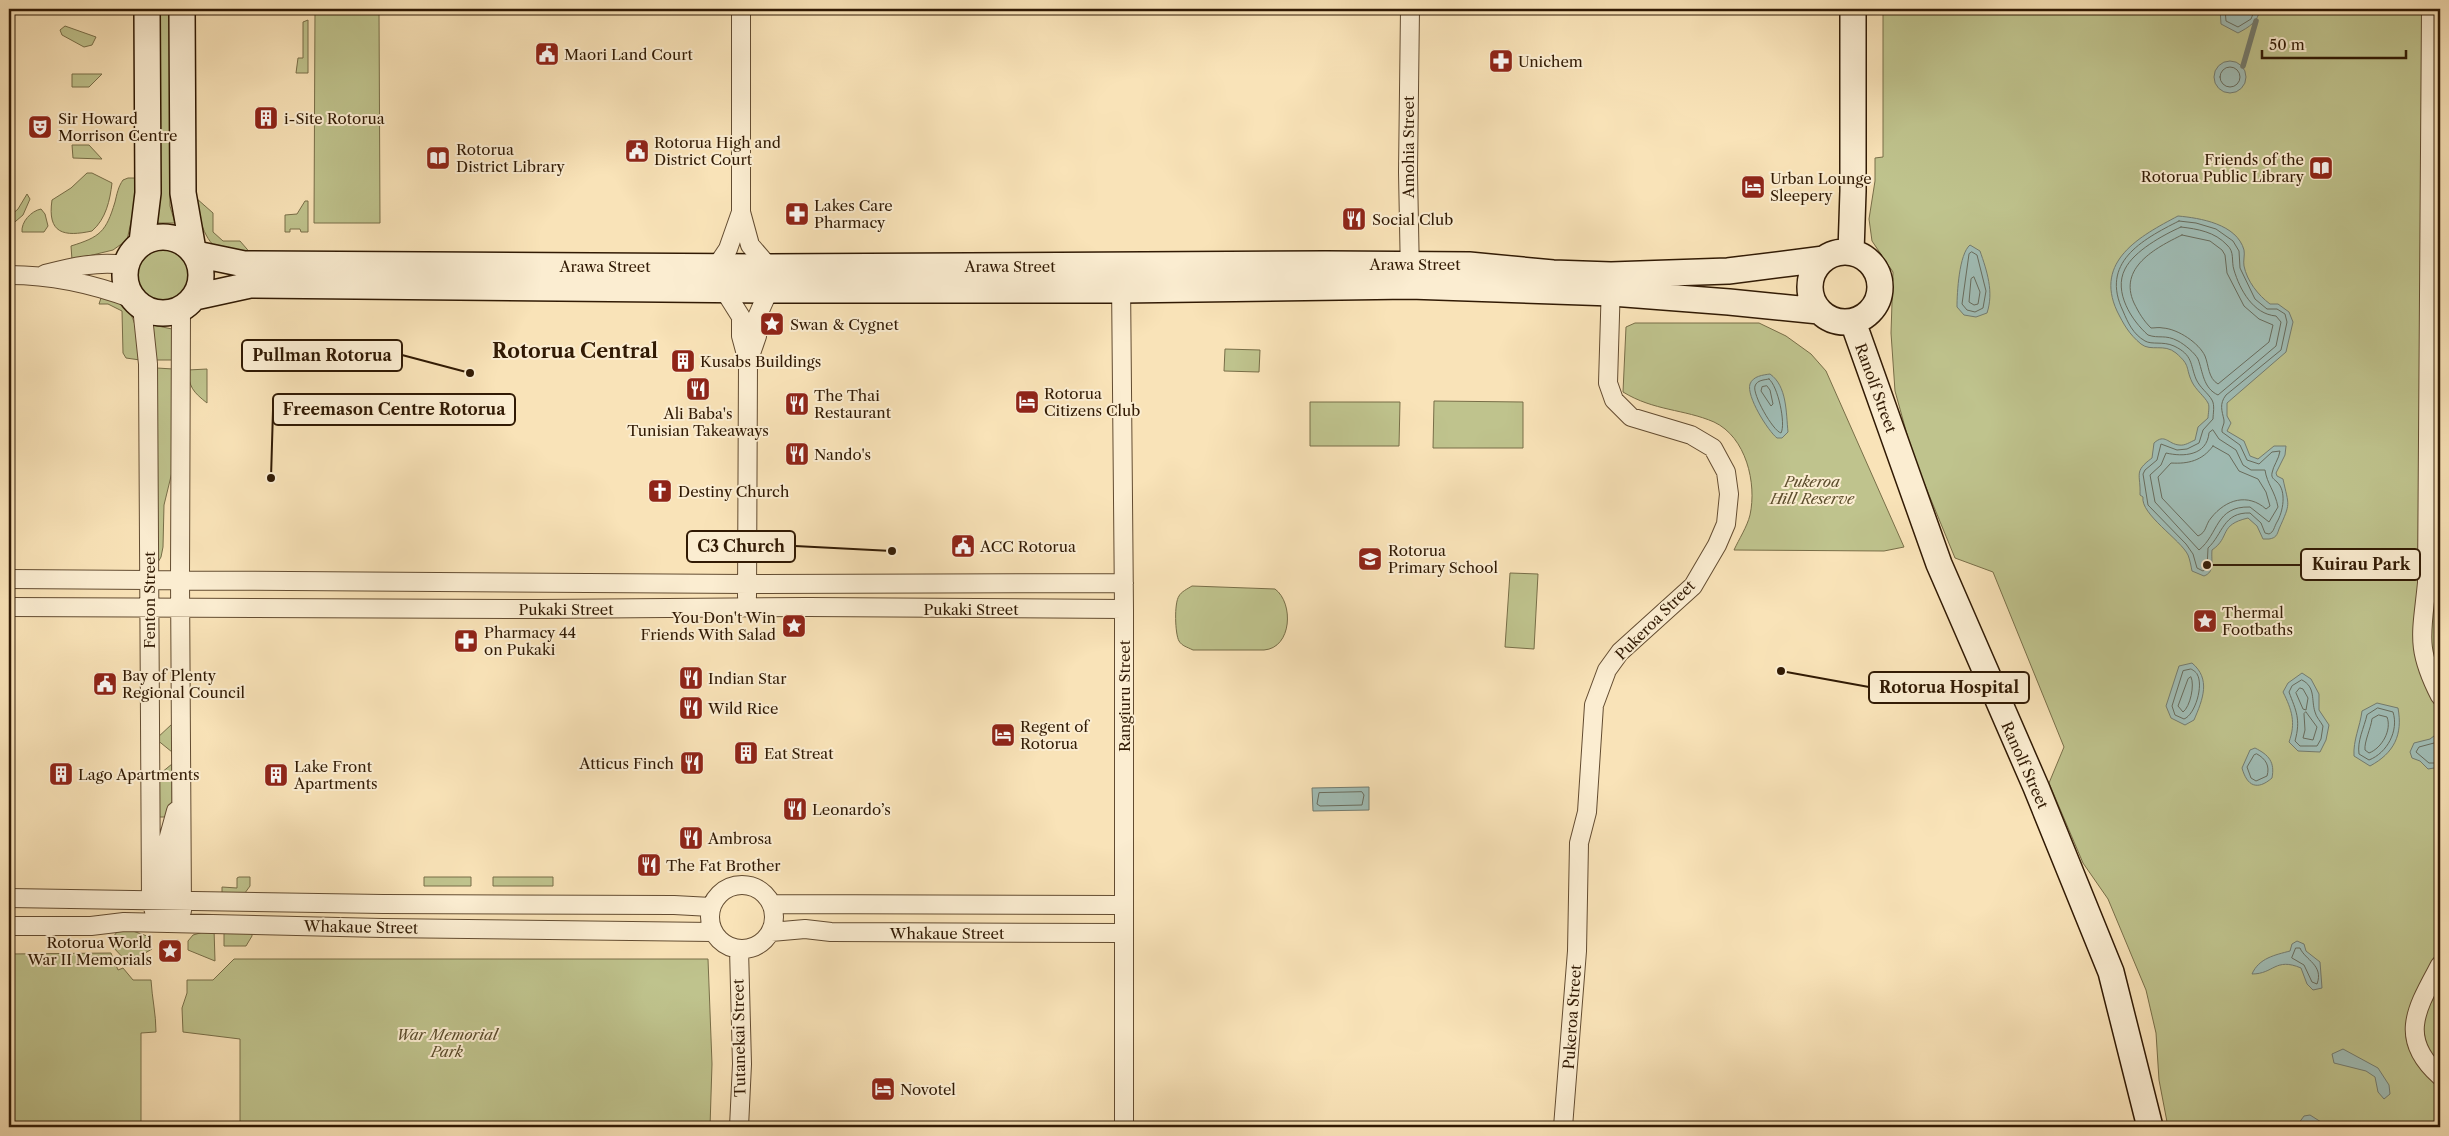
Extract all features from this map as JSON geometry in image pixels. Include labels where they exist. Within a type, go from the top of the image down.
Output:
[{"type":"main road","points":[[182,9],[183,194],[194,252],[201,268],[201,283],[188,303],[161,313],[137,303],[126,288],[124,277],[129,256],[142,242],[152,238],[174,238],[194,252]]},
{"type":"main road","points":[[1851,252],[1853,9]]},
{"type":"main road","points":[[142,242],[148,193],[146,10]]},
{"type":"main road","name":"Arawa Street","points":[[194,252],[244,264],[1121,290],[1410,275],[1469,265],[1553,274],[1611,284],[1819,312]]},
{"type":"main road","points":[[1851,252],[1862,256],[1872,264],[1878,274],[1881,286],[1879,298],[1873,309],[1864,318],[1853,322],[1840,323],[1829,319],[1819,312],[1812,301],[1810,289],[1811,276],[1824,259],[1832,254],[1851,252]]},
{"type":"main road","name":"Arawa Street","points":[[1611,284],[1824,259]]},
{"type":"main road","name":"Arawa Street","points":[[769,279],[1121,265],[1410,275]]},
{"type":"main road","name":"Arawa Street","points":[[188,303],[250,285],[720,278]]},
{"type":"main road","name":"Ranolf Street","points":[[1853,322],[1939,564],[2036,787],[2111,972],[2150,1127]]},
{"type":"street","points":[[741,9],[741,212],[750,245],[769,279],[757,317],[757,336],[748,362]]},
{"type":"street","name":"Amohia Street","points":[[1410,9],[1408,172],[1410,275]]},
{"type":"street","points":[[2431,9],[2427,583],[2420,633],[2424,661],[2440,696]]},
{"type":"street","points":[[741,212],[720,278],[741,317],[741,336],[748,362],[747,607]]},
{"type":"street","points":[[42,275],[73,267],[101,263],[126,265]]},
{"type":"street","name":"Rangiuru Street","points":[[1121,265],[1124,582],[1124,1127]]},
{"type":"street","points":[[9,275],[42,275],[96,287],[137,303]]},
{"type":"street","name":"Pukeroa Street","points":[[1563,1127],[1577,951],[1579,844],[1587,812],[1594,705],[1607,670],[1620,652],[1693,586],[1717,545],[1726,524],[1730,494],[1726,472],[1713,448],[1691,435],[1632,417],[1614,400],[1608,383],[1611,284]]},
{"type":"street","name":"Fenton Street","points":[[137,303],[148,364],[149,606],[169,922]]},
{"type":"street","name":"Fenton Street","points":[[169,922],[167,901],[182,794],[180,579],[188,303]]},
{"type":"street","name":"Pukaki Street","points":[[9,579],[149,578],[747,584],[1124,582]]},
{"type":"street","name":"Pukaki Street","points":[[9,607],[1124,609]]},
{"type":"street","points":[[745,885],[761,891],[772,904],[774,923],[771,932],[757,946],[739,949],[728,946],[713,932],[710,924],[711,907],[724,890],[734,886],[745,885]]},
{"type":"street","name":"Whakaue Street","points":[[9,898],[711,907]]},
{"type":"street","name":"Whakaue Street","points":[[772,904],[1123,905]]},
{"type":"street","name":"Whakaue Street","points":[[9,926],[91,926],[124,922],[169,922],[382,928],[713,932]]},
{"type":"street","name":"Whakaue Street","points":[[771,932],[805,929],[831,932],[1124,933]]},
{"type":"street","name":"Tutanekai Street","points":[[739,949],[742,1064],[739,1127]]},
{"type":"street","points":[[2440,965],[2424,996],[2414,1029],[2419,1052],[2428,1065],[2440,1076]]},
{"type":"green space","points":[[157,9],[170,9],[170,206],[175,223],[153,223]]},
{"type":"green space","points":[[315,9],[379,9],[380,223],[314,223]]},
{"type":"green space","points":[[1883,9],[2440,9],[2440,1127],[2168,1127],[2159,1080],[2156,1033],[2146,990],[2108,899],[2083,863],[2049,783],[2064,747],[1993,572],[1955,558],[1913,456],[1895,391],[1891,333],[1893,272],[1872,241],[1869,219],[1875,181],[1875,158],[1883,157]]},
{"type":"green space","points":[[308,20],[308,73],[296,73],[298,58],[303,58],[303,22]]},
{"type":"green space","points":[[65,26],[96,37],[92,45],[84,47],[62,35],[60,30]]},
{"type":"green space","points":[[72,74],[102,74],[89,87],[72,87]]},
{"type":"green space","points":[[72,145],[89,145],[102,159],[73,158]]},
{"type":"green space","points":[[87,173],[92,173],[112,183],[104,215],[92,231],[66,233],[55,226],[52,220],[52,200],[71,188]]},
{"type":"green space","points":[[138,178],[138,190],[127,240],[113,250],[72,260],[71,246],[89,240],[105,227],[112,212],[120,185],[123,180]]},
{"type":"green space","points":[[27,194],[30,199],[23,215],[9,227],[9,217],[18,209]]},
{"type":"green space","points":[[196,198],[213,213],[213,232],[223,241],[240,241],[253,256],[229,253],[215,247],[203,228]]},
{"type":"green space","points":[[305,201],[308,201],[308,232],[301,232],[300,229],[290,229],[290,232],[285,232],[285,215],[297,214]]},
{"type":"green space","points":[[41,209],[45,214],[48,226],[44,232],[22,232],[23,224],[27,218]]},
{"type":"green space","points":[[158,248],[170,248],[184,256],[192,270],[190,287],[184,296],[170,304],[158,304],[148,299],[141,292],[136,282],[136,270],[141,260],[148,253]]},
{"type":"green space","points":[[101,298],[122,304],[128,310],[136,329],[140,360],[126,358],[123,353],[122,311],[108,304],[99,304]]},
{"type":"green space","name":"Pukeroa Hill Reserve","points":[[1635,323],[1759,323],[1786,336],[1811,354],[1826,371],[1904,547],[1884,551],[1734,550],[1749,519],[1752,502],[1752,489],[1747,462],[1734,438],[1714,422],[1691,414],[1646,403],[1623,392],[1626,327]]},
{"type":"green space","points":[[153,325],[172,329],[173,360],[156,360]]},
{"type":"green space","points":[[1225,349],[1260,350],[1259,372],[1224,371]]},
{"type":"green space","points":[[157,368],[173,369],[172,472],[164,505],[163,547],[157,564]]},
{"type":"green space","points":[[207,369],[207,403],[193,389],[189,381],[188,370]]},
{"type":"green space","points":[[1434,401],[1523,402],[1523,448],[1433,448]]},
{"type":"green space","points":[[1310,402],[1400,402],[1399,446],[1310,446]]},
{"type":"green space","points":[[1510,573],[1538,574],[1534,649],[1505,647]]},
{"type":"green space","points":[[1192,586],[1275,589],[1285,604],[1287,624],[1285,634],[1280,642],[1264,650],[1193,650],[1183,645],[1179,641],[1177,632],[1176,605],[1180,595]]},
{"type":"green space","points":[[172,724],[172,752],[156,739]]},
{"type":"green space","points":[[172,764],[172,803],[167,817],[156,817],[156,777]]},
{"type":"green space","points":[[250,877],[250,886],[242,897],[222,897],[222,887],[237,888],[237,878]]},
{"type":"green space","points":[[424,877],[471,877],[471,886],[424,886]]},
{"type":"green space","points":[[493,877],[553,877],[553,886],[493,886]]},
{"type":"green space","points":[[214,929],[215,961],[188,950],[188,941],[193,935]]},
{"type":"green space","points":[[130,930],[147,936],[152,949],[128,963],[112,946],[113,937],[117,932]]},
{"type":"green space","points":[[224,931],[252,931],[252,936],[246,946],[224,946]]},
{"type":"green space","points":[[111,953],[118,970],[123,968],[133,980],[151,980],[156,1032],[141,1033],[141,1127],[9,1127],[9,954]]},
{"type":"green space","name":"War Memorial Park","points":[[234,959],[708,959],[712,1064],[710,1127],[240,1127],[240,1039],[183,1032],[182,1008],[187,993],[187,980],[213,980]]},
{"type":"water","points":[[2220,9],[2260,9],[2255,21],[2238,33],[2221,24]]},
{"type":"water","points":[[2230,61],[2241,66],[2246,77],[2241,88],[2230,93],[2219,88],[2214,77],[2219,66]]},
{"type":"water","points":[[2178,216],[2197,218],[2217,224],[2234,234],[2244,250],[2244,266],[2254,287],[2270,304],[2278,304],[2289,312],[2293,322],[2286,352],[2227,403],[2227,416],[2231,423],[2227,431],[2244,441],[2250,456],[2258,459],[2274,446],[2286,446],[2285,455],[2276,473],[2277,476],[2283,479],[2288,500],[2286,514],[2277,535],[2269,539],[2263,539],[2257,526],[2248,518],[2232,524],[2218,545],[2212,550],[2211,569],[2204,576],[2192,571],[2189,557],[2184,549],[2148,511],[2143,497],[2140,495],[2139,474],[2142,467],[2152,458],[2154,443],[2158,440],[2164,439],[2181,445],[2195,440],[2198,427],[2208,418],[2209,404],[2192,382],[2186,364],[2181,357],[2167,348],[2145,346],[2133,337],[2117,311],[2111,293],[2111,278],[2116,264],[2125,252],[2149,232]]},
{"type":"water","points":[[1970,245],[1980,251],[1990,289],[1987,313],[1976,317],[1964,315],[1957,307],[1961,265],[1966,250]]},
{"type":"water","points":[[1770,374],[1780,385],[1785,400],[1788,432],[1782,438],[1777,438],[1763,421],[1751,397],[1751,381],[1759,376]]},
{"type":"water","points":[[2192,663],[2202,676],[2204,690],[2194,720],[2185,725],[2171,718],[2166,706],[2179,666]]},
{"type":"water","points":[[2302,673],[2311,679],[2319,694],[2319,710],[2329,725],[2326,740],[2320,752],[2298,751],[2289,742],[2293,723],[2289,705],[2283,692],[2288,683]]},
{"type":"water","points":[[2377,703],[2398,708],[2399,727],[2398,735],[2391,749],[2370,766],[2354,756],[2355,744],[2362,711]]},
{"type":"water","points":[[2434,736],[2440,741],[2440,767],[2428,769],[2420,761],[2412,758],[2410,752],[2414,743],[2430,739]]},
{"type":"water","points":[[2255,748],[2264,753],[2270,760],[2273,772],[2272,778],[2267,782],[2253,785],[2247,779],[2242,768],[2250,750]]},
{"type":"water","points":[[1369,787],[1369,810],[1313,811],[1312,788]]},
{"type":"water","points":[[2297,941],[2304,944],[2306,951],[2320,962],[2322,988],[2313,990],[2307,984],[2301,968],[2292,965],[2280,965],[2265,972],[2252,974],[2263,961],[2290,951],[2292,944]]},
{"type":"water","points":[[2343,1049],[2378,1068],[2389,1085],[2390,1094],[2384,1099],[2378,1092],[2375,1077],[2366,1071],[2334,1063],[2332,1054]]},
{"type":"water","points":[[2310,1115],[2329,1127],[2296,1127],[2304,1116]]},
{"type":"waterway","points":[[2243,66],[2256,21]]},
{"type":"place","name":"Maori Land Court","points":[[547,54]]},
{"type":"place","name":"Unichem","points":[[1501,61]]},
{"type":"place","name":"i-Site Rotorua","points":[[266,118]]},
{"type":"place","name":"Sir Howard Morrison Centre","points":[[40,127]]},
{"type":"place","name":"Rotorua High and District Court","points":[[637,151]]},
{"type":"place","name":"Rotorua District Library","points":[[438,158]]},
{"type":"place","name":"Friends of the Rotorua Public Library","points":[[2321,168]]},
{"type":"place","name":"Urban Lounge Sleepery","points":[[1753,187]]},
{"type":"place","name":"Lakes Care Pharmacy","points":[[797,214]]},
{"type":"place","name":"Social Club","points":[[1354,219]]},
{"type":"place","name":"Swan & Cygnet","points":[[772,324]]},
{"type":"place","name":"Kusabs Buildings","points":[[683,361]]},
{"type":"place","name":"Pullman Rotorua","points":[[470,373]]},
{"type":"place","name":"Ali Baba's Tunisian Takeaways","points":[[698,389]]},
{"type":"place","name":"Rotorua Citizens Club","points":[[1027,402]]},
{"type":"place","name":"The Thai Restaurant","points":[[797,404]]},
{"type":"place","name":"Nando's","points":[[797,454]]},
{"type":"place","name":"Freemason Centre Rotorua","points":[[271,478]]},
{"type":"place","name":"Destiny Church","points":[[660,491]]},
{"type":"place","name":"ACC Rotorua","points":[[963,546]]},
{"type":"place","name":"C3 Church","points":[[892,551]]},
{"type":"place","name":"Rotorua Primary School","points":[[1370,559]]},
{"type":"place","name":"Kuirau Park","points":[[2207,565]]},
{"type":"place","name":"Thermal Footbaths","points":[[2205,621]]},
{"type":"place","name":"You Don't Win Friends With Salad","points":[[794,626]]},
{"type":"place","name":"Pharmacy 44 on Pukaki","points":[[466,641]]},
{"type":"place","name":"Rotorua Hospital","points":[[1781,671]]},
{"type":"place","name":"Indian Star","points":[[691,678]]},
{"type":"place","name":"Bay of Plenty Regional Council","points":[[105,684]]},
{"type":"place","name":"Wild Rice","points":[[691,708]]},
{"type":"place","name":"Regent of Rotorua","points":[[1003,735]]},
{"type":"place","name":"Eat Streat","points":[[746,753]]},
{"type":"place","name":"Atticus Finch","points":[[692,763]]},
{"type":"place","name":"Lago Apartments","points":[[61,774]]},
{"type":"place","name":"Lake Front Apartments","points":[[276,775]]},
{"type":"place","name":"Leonardo’s","points":[[795,809]]},
{"type":"place","name":"Ambrosa","points":[[691,838]]},
{"type":"place","name":"The Fat Brother","points":[[649,865]]},
{"type":"place","name":"Rotorua World War II Memorials","points":[[170,951]]},
{"type":"place","name":"Novotel","points":[[883,1089]]},
{"type":"district","name":"Rotorua Central","points":[[575,351]]}]
